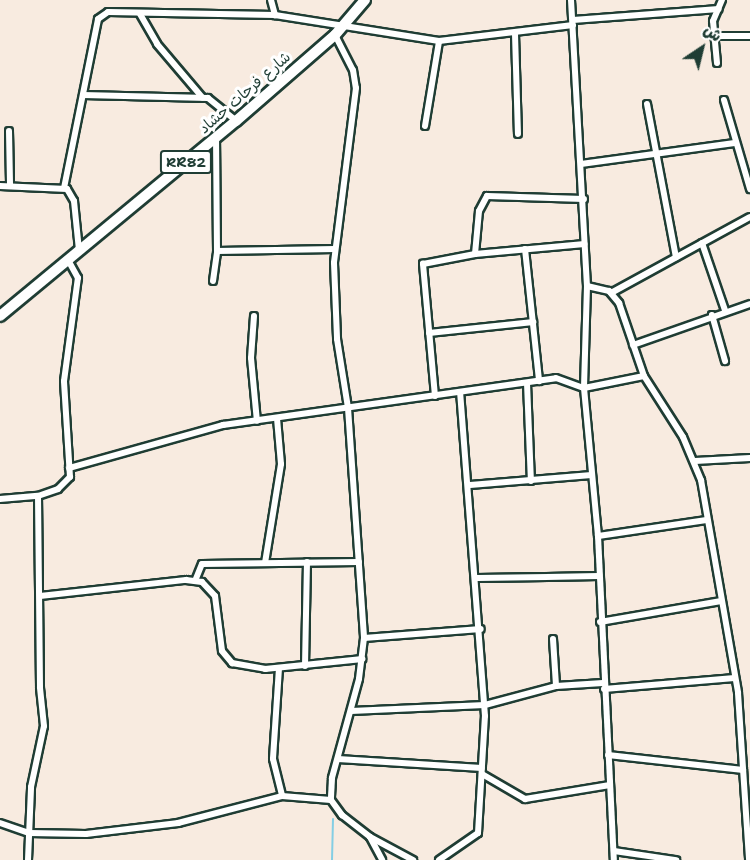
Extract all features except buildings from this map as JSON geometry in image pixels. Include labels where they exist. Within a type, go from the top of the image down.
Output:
[{"type":"main road","name":"شارع فرحات حشاد","points":[[0,316],[69,262],[236,122],[339,31],[365,0]]},
{"type":"street","points":[[271,0],[275,15]]},
{"type":"street","points":[[571,0],[584,199],[587,286],[584,388],[598,536],[600,622],[614,860]]},
{"type":"street","points":[[717,63],[714,17],[722,0]]},
{"type":"street","points":[[64,188],[100,16],[108,12],[275,15],[339,31],[439,41],[515,34],[573,22],[719,9]]},
{"type":"street","points":[[140,14],[158,44],[202,97]]},
{"type":"street","points":[[339,31],[353,70],[357,100],[335,249],[336,339],[348,408],[351,496],[359,562],[364,638],[362,660],[338,759],[331,800],[342,815],[370,837],[413,860]]},
{"type":"street","points":[[515,34],[518,134]]},
{"type":"street","points":[[714,36],[750,36]]},
{"type":"street","points":[[425,126],[439,41]]},
{"type":"street","points":[[83,95],[202,97],[216,102],[236,122]]},
{"type":"street","points":[[724,100],[750,189]]},
{"type":"street","points":[[647,104],[676,257]]},
{"type":"street","points":[[9,131],[10,185]]},
{"type":"street","points":[[213,281],[217,251],[216,138]]},
{"type":"street","points":[[581,164],[656,156],[735,142]]},
{"type":"street","points":[[0,186],[64,188],[72,193],[79,253]]},
{"type":"street","points":[[476,254],[479,211],[488,196],[584,199]]},
{"type":"street","points":[[611,293],[750,217]]},
{"type":"street","points":[[702,243],[725,310]]},
{"type":"street","points":[[435,396],[423,264],[476,254],[585,244]]},
{"type":"street","points":[[217,251],[335,249]]},
{"type":"street","points":[[525,249],[539,381]]},
{"type":"street","points":[[0,499],[38,496],[58,489],[70,477],[64,381],[78,279],[69,262]]},
{"type":"street","points":[[587,286],[611,293],[619,303],[644,376],[695,461],[735,678],[749,860]]},
{"type":"street","points":[[633,345],[725,310],[750,304]]},
{"type":"street","points":[[712,315],[725,361]]},
{"type":"street","points":[[254,316],[251,358],[257,421]]},
{"type":"street","points":[[429,333],[533,322]]},
{"type":"street","points":[[69,468],[223,425],[563,378],[584,388],[644,376]]},
{"type":"street","points":[[527,383],[531,481]]},
{"type":"street","points":[[439,860],[478,833],[486,705],[470,485],[460,392]]},
{"type":"street","points":[[265,563],[281,464],[277,418]]},
{"type":"street","points":[[695,461],[750,458]]},
{"type":"street","points":[[470,485],[592,474]]},
{"type":"street","points":[[28,860],[33,773],[44,726],[40,687],[38,496]]},
{"type":"street","points":[[598,536],[707,520]]},
{"type":"street","points":[[305,666],[307,562]]},
{"type":"street","points":[[195,581],[202,564],[359,562]]},
{"type":"street","points":[[477,578],[599,576]]},
{"type":"street","points":[[40,596],[195,581],[207,586],[215,596],[225,658],[243,666],[279,668],[362,660]]},
{"type":"street","points":[[600,622],[721,602]]},
{"type":"street","points":[[364,638],[481,629]]},
{"type":"street","points":[[553,639],[556,686]]},
{"type":"street","points":[[279,668],[273,759],[282,796]]},
{"type":"street","points":[[351,711],[486,705],[556,686],[604,686],[735,678]]},
{"type":"street","points":[[608,754],[743,770]]},
{"type":"street","points":[[338,759],[482,771],[525,799],[610,786]]},
{"type":"street","points":[[0,823],[29,833],[96,834],[168,825],[282,796],[331,800]]},
{"type":"street","points":[[370,837],[382,860]]},
{"type":"street","points":[[614,850],[676,860]]},
{"type":"waterway","points":[[332,860],[333,819]]}]
